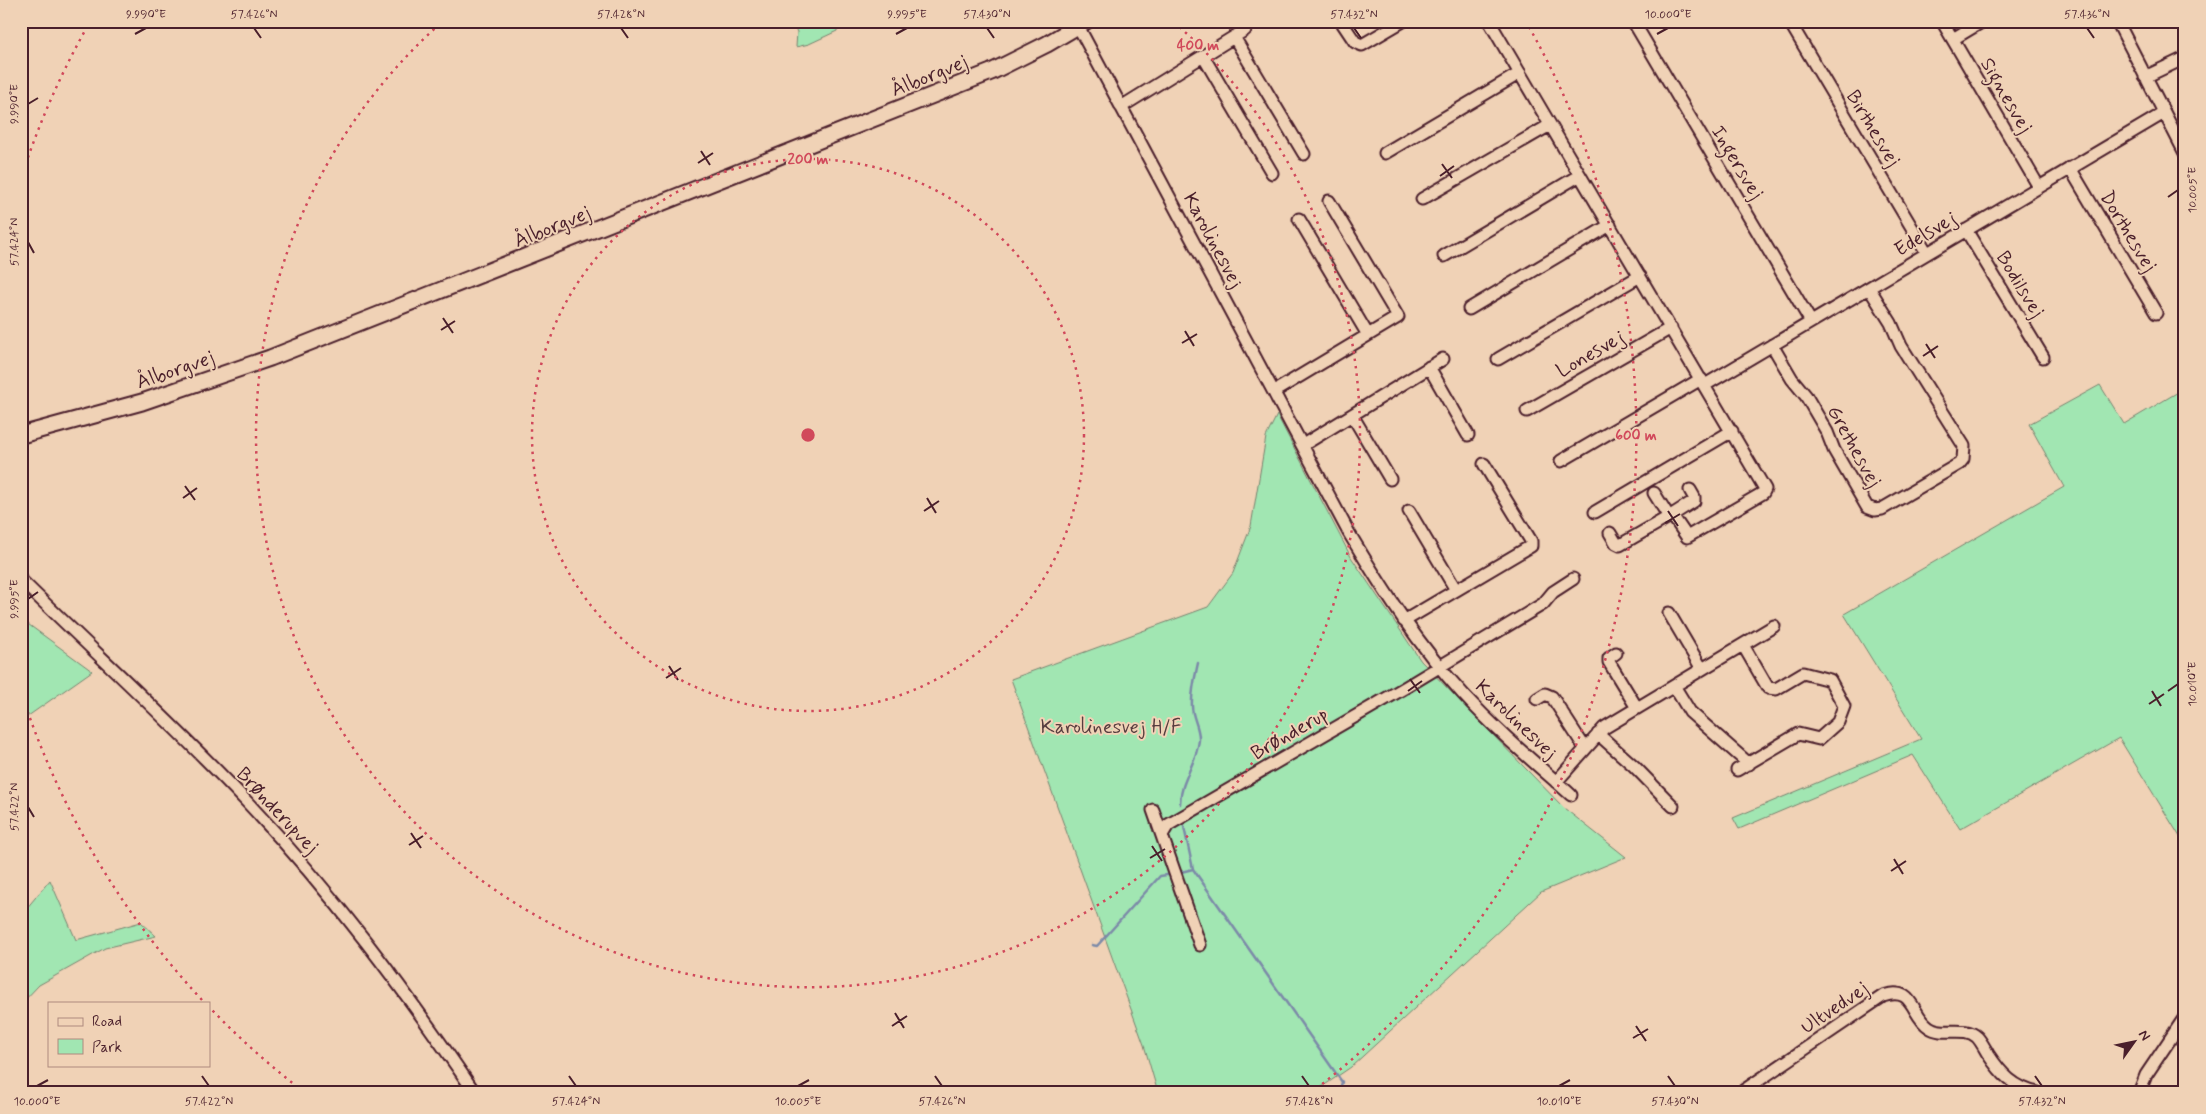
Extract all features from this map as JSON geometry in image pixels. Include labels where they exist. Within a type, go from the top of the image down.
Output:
[{"type":"main road","name":"Ålborgvej","points":[[21,435],[142,402],[279,355],[991,72],[1082,24]]},
{"type":"street","points":[[1341,21],[1355,42],[1362,45],[1403,21]]},
{"type":"street","points":[[1489,21],[1764,484],[1765,491],[1690,537],[1685,536],[1654,493]]},
{"type":"street","name":"Ingersvej","points":[[1633,21],[1811,322]]},
{"type":"street","name":"Birthesvej","points":[[1789,21],[1927,253]]},
{"type":"street","name":"Signesvej","points":[[1942,21],[2039,187]]},
{"type":"street","points":[[1952,39],[1983,21]]},
{"type":"street","points":[[2117,21],[2185,153]]},
{"type":"street","name":"Karolinesvej","points":[[1082,24],[1121,107],[1349,533],[1404,621],[1439,667],[1491,724],[1571,795]]},
{"type":"street","points":[[1121,107],[1245,30]]},
{"type":"street","points":[[1234,37],[1304,154]]},
{"type":"street","points":[[1203,56],[1272,173]]},
{"type":"street","points":[[2145,76],[2185,58]]},
{"type":"street","points":[[1385,153],[1520,73]]},
{"type":"street","name":"Edelsvej","points":[[1703,382],[1811,322],[2164,113]]},
{"type":"street","points":[[1422,199],[1550,125]]},
{"type":"street","name":"Dorthesvej","points":[[2070,168],[2156,313]]},
{"type":"street","points":[[1444,256],[1580,175]]},
{"type":"street","points":[[1274,391],[1396,319],[1398,315],[1329,201]]},
{"type":"street","points":[[1299,219],[1368,335]]},
{"type":"street","points":[[1469,309],[1610,225]]},
{"type":"street","name":"Bodilsvej","points":[[1966,230],[2043,357]]},
{"type":"street","name":"Lonesvej","points":[[1498,359],[1640,276]]},
{"type":"street","name":"Grethesvej","points":[[1772,344],[1792,379],[1806,396],[1828,432],[1834,450],[1867,507],[1875,510],[1882,509],[1891,504],[1959,464],[1965,452],[1964,446],[1900,346],[1891,323],[1869,288]]},
{"type":"street","name":"Lonesvej","points":[[1528,411],[1671,328]]},
{"type":"street","points":[[1303,445],[1443,359]]},
{"type":"street","points":[[1429,367],[1468,435]]},
{"type":"street","points":[[1561,461],[1703,382]]},
{"type":"street","points":[[1352,415],[1390,479]]},
{"type":"street","points":[[1595,512],[1732,430]]},
{"type":"street","points":[[1404,621],[1531,544],[1484,464]]},
{"type":"street","points":[[1610,533],[1616,543],[1620,545],[1694,502],[1690,490]]},
{"type":"street","points":[[1409,511],[1456,590]]},
{"type":"street","points":[[1439,667],[1543,604],[1553,592],[1573,579]]},
{"type":"street","name":"Brønderupvej","points":[[21,580],[171,724],[247,802],[302,863],[357,929],[420,1012],[474,1093]]},
{"type":"street","points":[[1669,613],[1702,669]]},
{"type":"street","points":[[1556,782],[1585,748],[1609,724],[1774,626]]},
{"type":"street","points":[[1737,770],[1798,734],[1819,739],[1840,720],[1844,704],[1830,680],[1806,673],[1776,689],[1768,688],[1743,645]]},
{"type":"street","points":[[1616,653],[1610,657],[1609,662],[1636,708]]},
{"type":"street","name":"Brønderup","points":[[1162,835],[1168,825],[1439,667]]},
{"type":"street","points":[[1674,686],[1690,712],[1749,764]]},
{"type":"street","points":[[1537,699],[1545,694],[1550,695],[1585,748]]},
{"type":"street","points":[[1598,734],[1634,766],[1673,806]]},
{"type":"street","points":[[1153,810],[1200,945]]},
{"type":"street","name":"Ultvedvej","points":[[1740,1093],[1883,996],[1894,992],[1911,1002],[1929,1027],[1939,1032],[1966,1032],[1977,1037],[2006,1078],[2016,1086],[2038,1093]]},
{"type":"street","points":[[2139,1093],[2151,1068],[2185,1017]]},
{"type":"green space","points":[[791,21],[838,21],[837,31],[809,44],[796,47],[797,32]]},
{"type":"green space","points":[[2100,385],[2124,424],[2185,388],[2185,845],[2119,738],[1960,829],[1913,755],[1739,829],[1733,818],[1921,739],[1844,614],[2064,487],[2029,424]]},
{"type":"green space","name":"Karolinesvej H/F","points":[[1277,415],[1351,557],[1421,661],[1564,808],[1626,857],[1541,892],[1351,1067],[1313,1093],[1158,1093],[1144,1045],[1011,679],[1208,607],[1233,573],[1251,526],[1266,437]]},
{"type":"green space","points":[[21,619],[92,671],[21,721]]},
{"type":"green space","points":[[50,880],[76,940],[141,922],[156,936],[105,948],[39,985],[21,1004],[21,915]]},
{"type":"waterway","points":[[1180,804],[1183,788],[1198,748],[1198,731],[1192,710],[1198,663]]},
{"type":"waterway","points":[[1184,827],[1193,869],[1342,1082],[1339,1093]]},
{"type":"waterway","points":[[1181,872],[1193,869]]},
{"type":"waterway","points":[[1092,945],[1097,946],[1160,876],[1167,875]]}]
